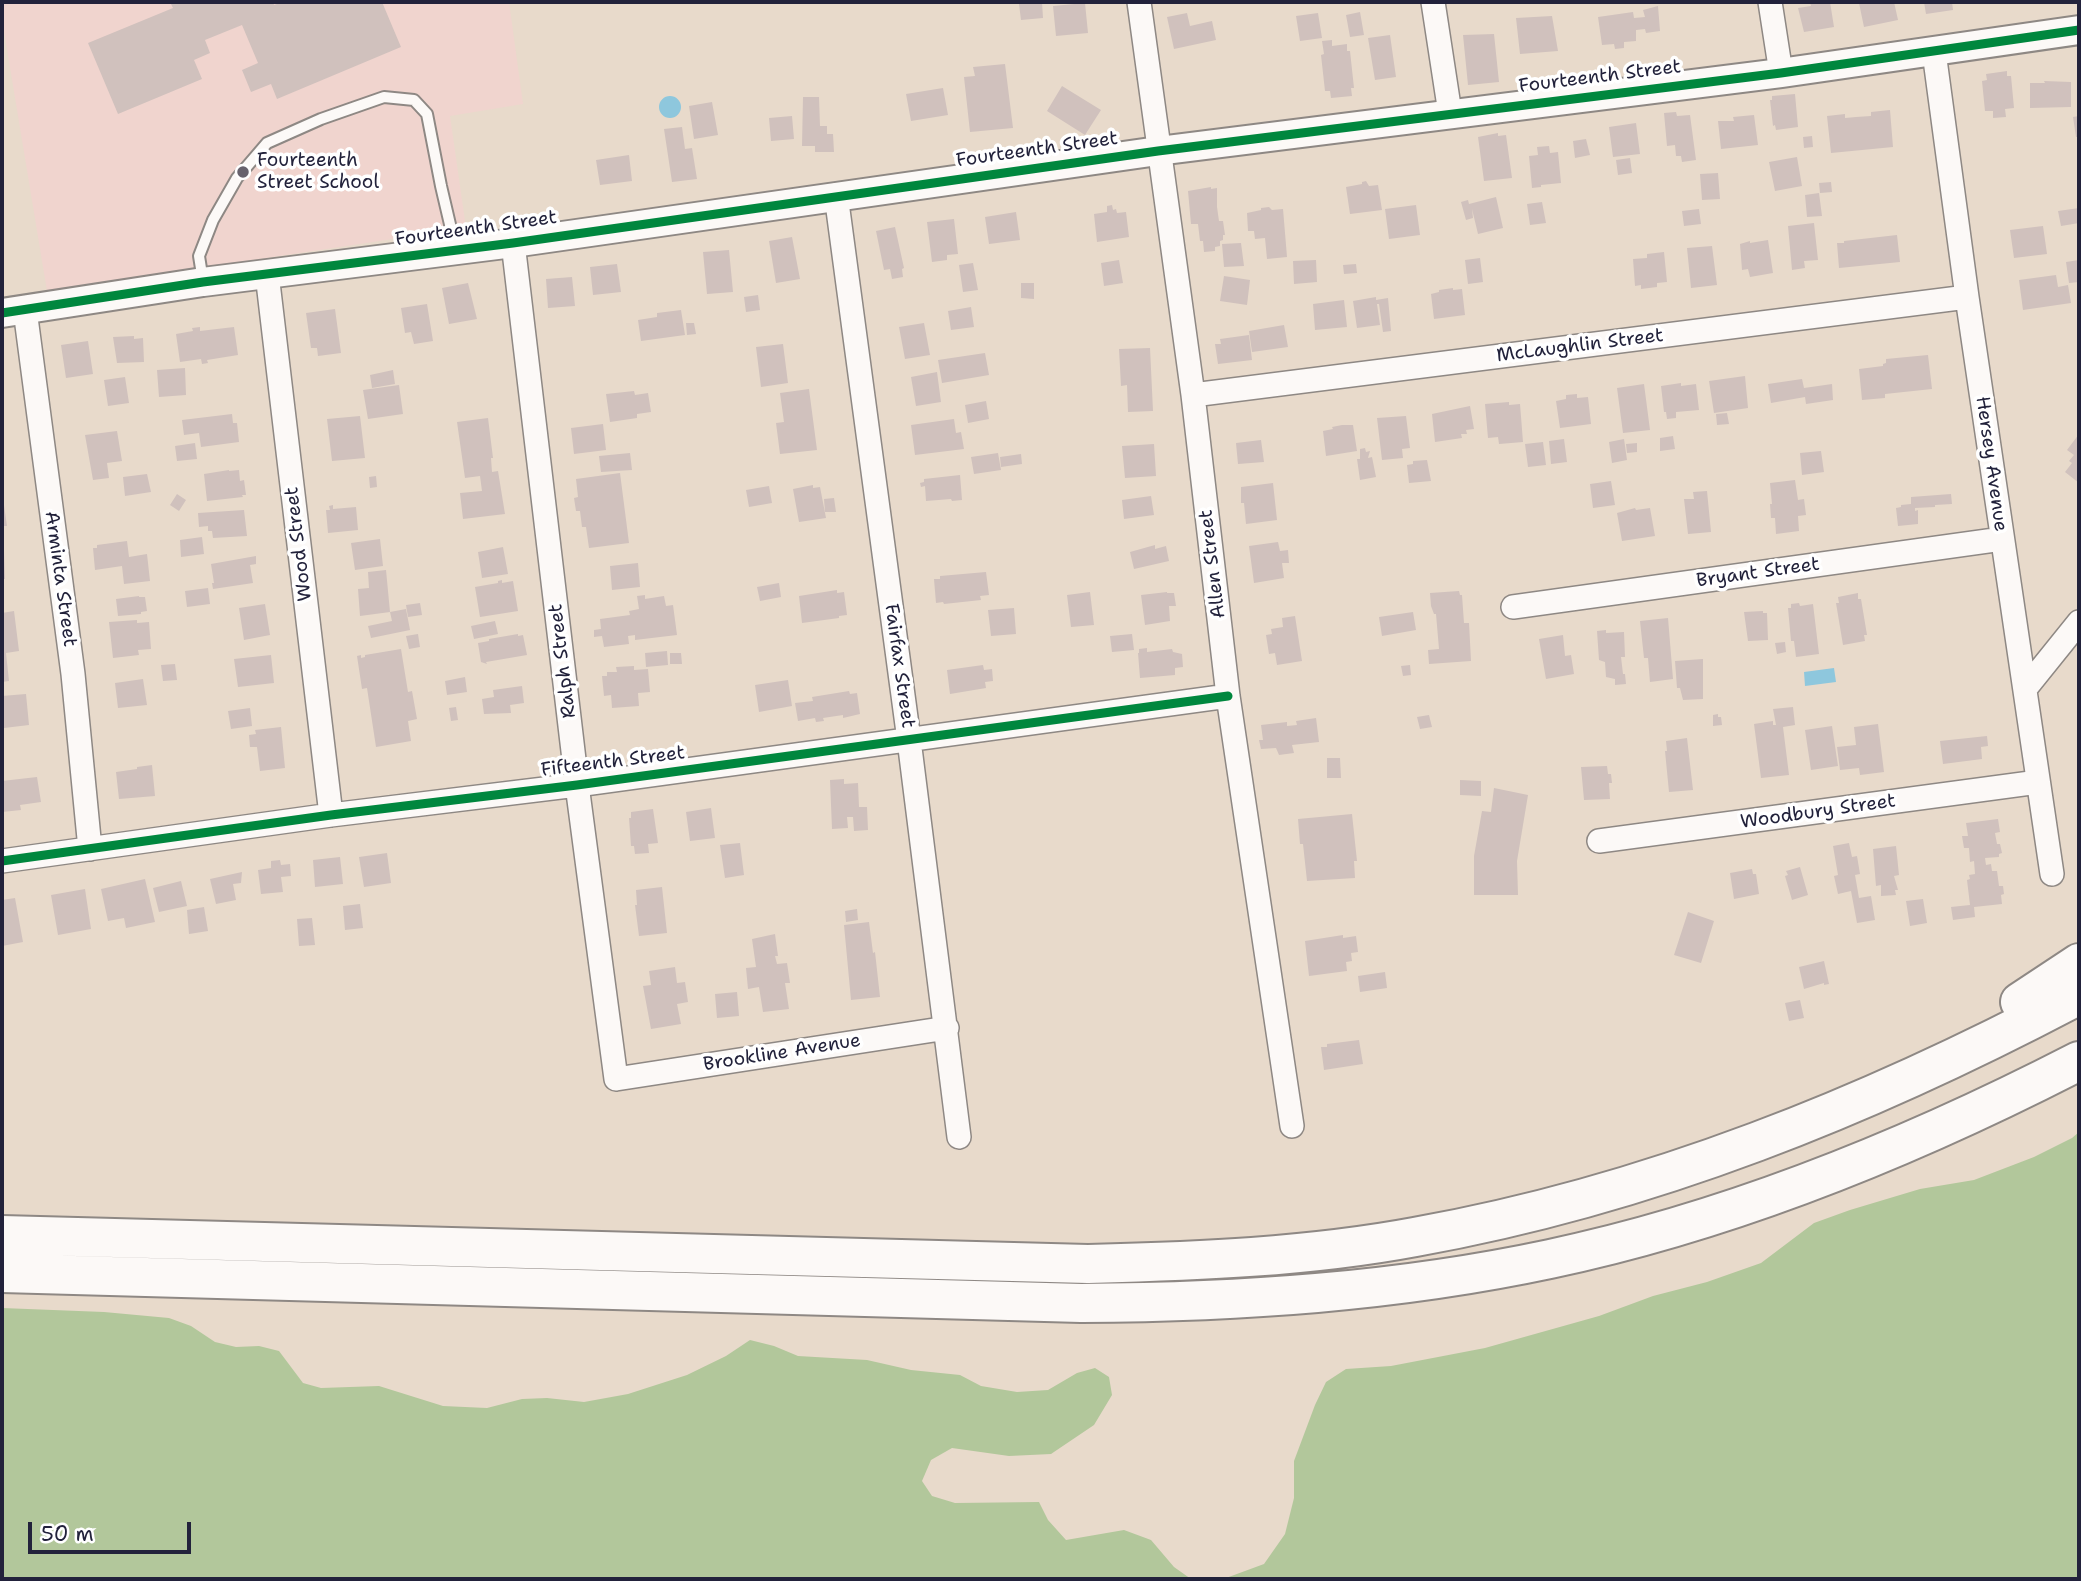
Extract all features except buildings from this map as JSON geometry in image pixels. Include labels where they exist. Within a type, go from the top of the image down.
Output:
[{"type":"highway","points":[[1881,1092],[2079,963]]},
{"type":"highway","points":[[2,1235],[1088,1264],[1250,1257],[1333,1249],[1415,1237],[1575,1202],[1652,1179],[1806,1124],[1881,1092],[1968,1052],[2079,995]]},
{"type":"highway","points":[[2,1273],[1082,1303],[1160,1303],[1318,1294],[1460,1276],[1551,1259],[1703,1218],[1775,1195],[1885,1152],[2079,1061]]},
{"type":"street","name":"Allen Street","points":[[1139,2],[1193,395],[1228,696],[1292,1126]]},
{"type":"street","points":[[1433,2],[1450,113]]},
{"type":"street","points":[[1770,2],[1781,73]]},
{"type":"street","name":"Fourteenth Street","points":[[13,311],[203,282],[513,243],[1158,151],[1781,73],[2079,30]]},
{"type":"street","name":"Hersey Avenue","points":[[1934,52],[1967,297],[2052,874]]},
{"type":"street","name":"Fairfax Street","points":[[836,195],[947,1028],[959,1137]]},
{"type":"street","name":"Ralph Street","points":[[513,243],[577,785],[616,1079]]},
{"type":"street","name":"Wood Street","points":[[267,274],[331,815]]},
{"type":"street","name":"McLaughlin Street","points":[[1193,395],[1967,297]]},
{"type":"street","name":"Arminta Street","points":[[13,311],[73,674],[90,849]]},
{"type":"street","name":"Bryant Street","points":[[1513,607],[2002,539]]},
{"type":"street","points":[[2025,689],[2079,622]]},
{"type":"street","name":"Fifteenth Street","points":[[2,861],[1228,696]]},
{"type":"street","name":"Woodbury Street","points":[[1599,841],[2038,782]]},
{"type":"street","name":"Brookline Avenue","points":[[616,1079],[947,1028]]},
{"type":"lane","points":[[203,282],[199,256],[213,220],[236,178],[267,143],[321,119],[384,97],[414,100],[427,114],[456,250]]},
{"type":"shaded area","name":"Fourteenth Street School","points":[[2,2],[509,2],[523,104],[450,116],[466,228],[47,291],[2,19]]},
{"type":"green space","points":[[2079,1132],[2079,1579],[1214,1579],[1226,1578],[1264,1564],[1285,1534],[1294,1498],[1294,1461],[1326,1382],[1346,1369],[1391,1366],[1485,1348],[1707,1282],[1761,1263],[1814,1223],[1920,1189],[1974,1180],[2034,1157]]},
{"type":"green space","points":[[2,1308],[104,1312],[169,1318],[191,1326],[215,1342],[236,1347],[259,1346],[279,1351],[303,1383],[321,1388],[379,1386],[443,1406],[487,1408],[522,1399],[547,1398],[584,1402],[628,1394],[687,1375],[726,1356],[750,1340],[798,1356],[867,1360],[911,1370],[960,1375],[981,1386],[1017,1392],[1048,1390],[1077,1373],[1095,1368],[1109,1377],[1112,1395],[1094,1425],[1051,1454],[1009,1456],[952,1448],[931,1460],[922,1481],[932,1496],[955,1503],[1039,1502],[1048,1520],[1066,1540],[1124,1530],[1151,1540],[1174,1567],[1191,1579],[2,1579]]},
{"type":"water","points":[[666,96],[674,96],[681,103],[681,111],[674,118],[666,118],[659,111],[659,103]]},
{"type":"water","points":[[1834,668],[1836,682],[1805,686],[1804,672]]},
{"type":"cycle path","points":[[2,313],[203,282],[513,243],[1158,151],[1781,73],[2079,30]]},
{"type":"cycle path","points":[[2,861],[1228,696]]},
{"type":"place","name":"Fourteenth Street School","points":[[243,172]]}]
